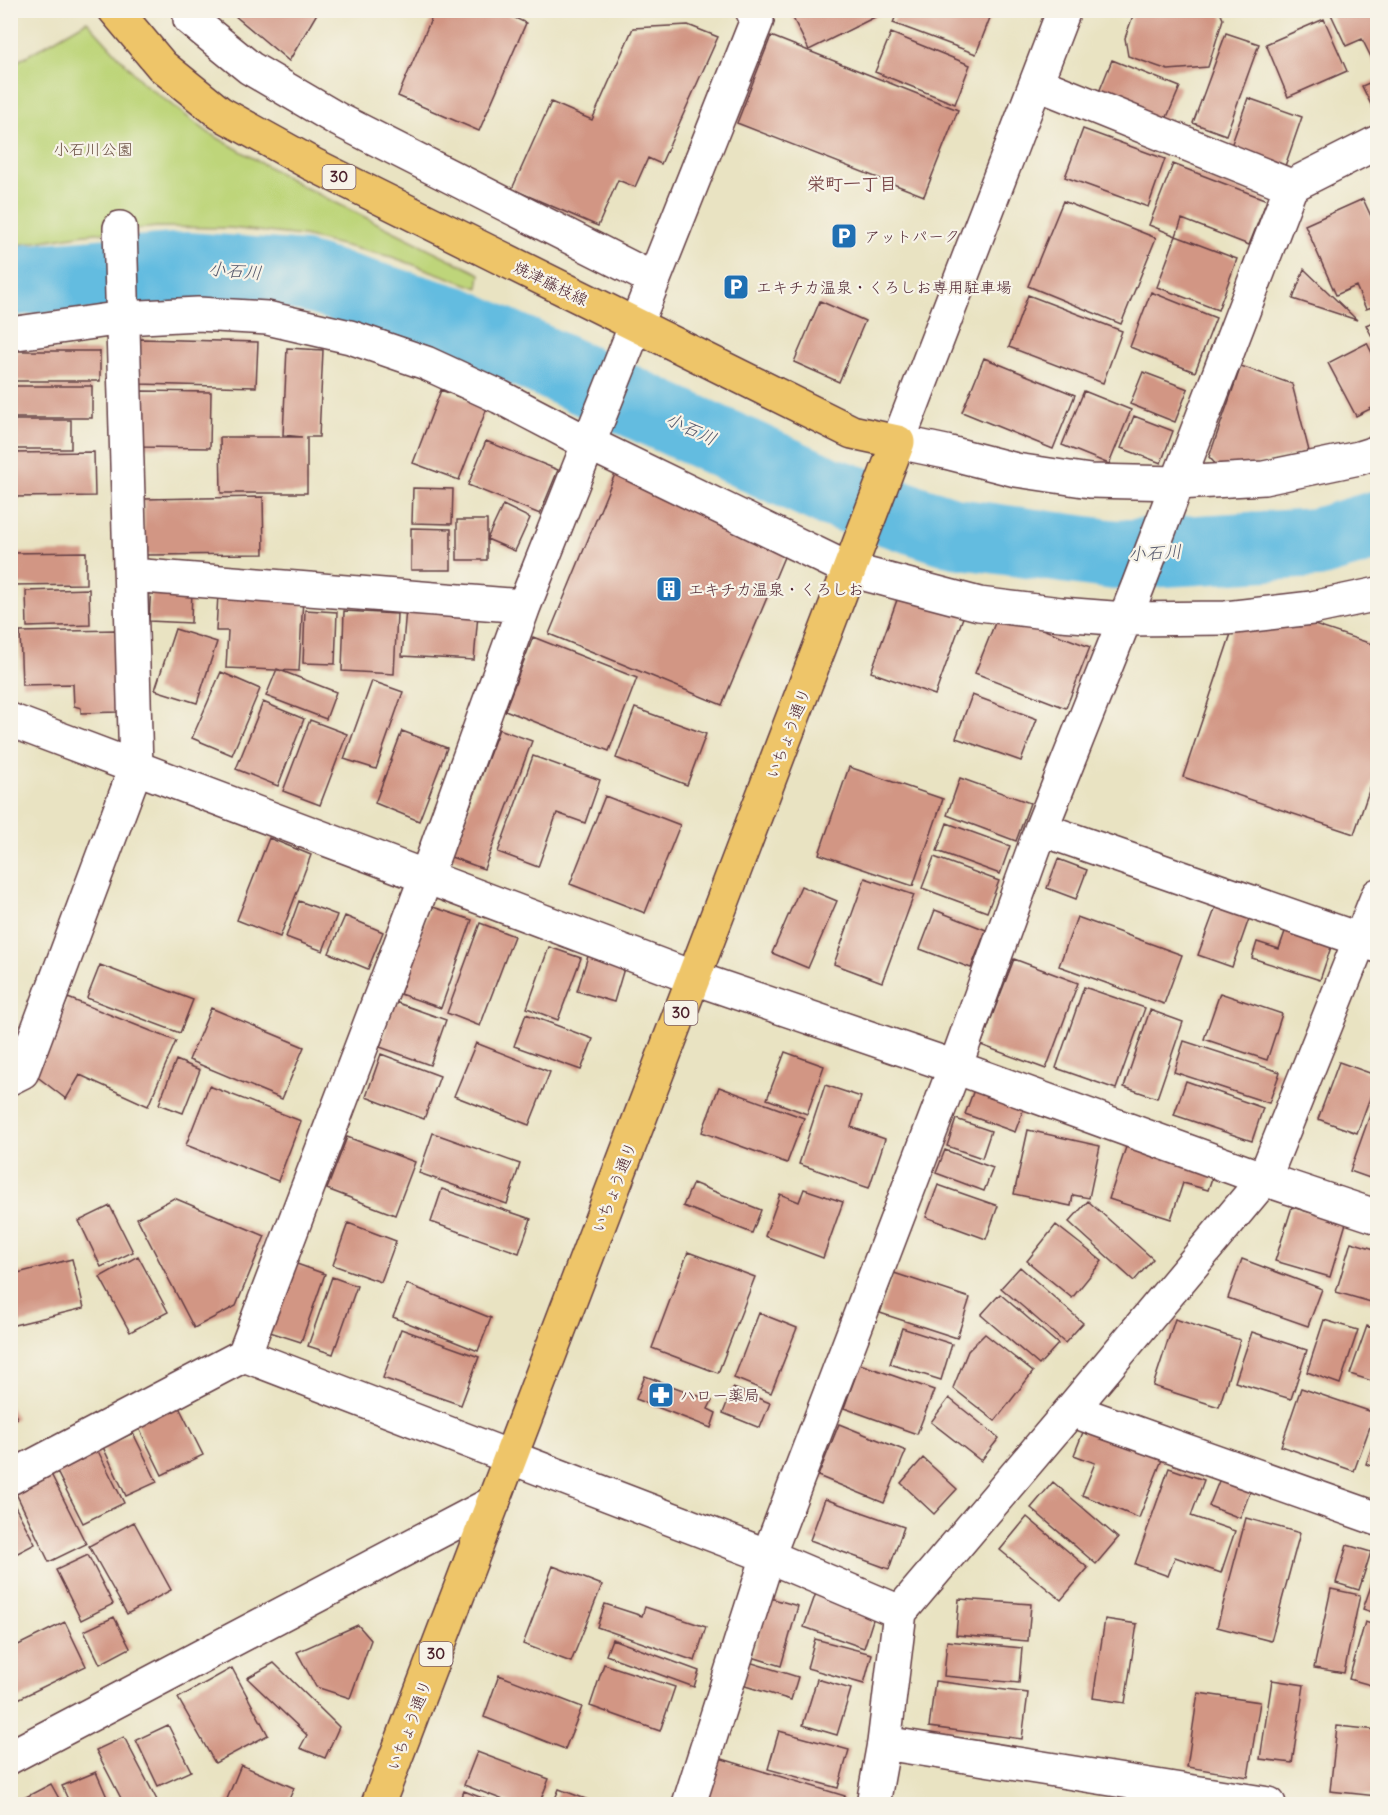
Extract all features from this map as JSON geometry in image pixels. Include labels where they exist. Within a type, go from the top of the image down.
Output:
[{"type":"main road","name":"焼津藤枝線","points":[[114,10],[162,66],[220,113],[312,164],[631,336],[852,432],[898,442]]},
{"type":"main road","name":"30","points":[[850,570],[898,442]]},
{"type":"main road","name":"いちょう通り","points":[[378,1804],[850,570]]},
{"type":"street","points":[[191,10],[190,19],[250,68],[337,119],[653,279]]},
{"type":"street","points":[[10,1478],[244,1355],[426,877],[524,606],[757,20],[752,10]]},
{"type":"street","points":[[1064,10],[898,442],[1016,470],[1090,482],[1178,483],[1264,477],[1359,458],[1377,452]]},
{"type":"street","points":[[1036,83],[1291,186]]},
{"type":"street","points":[[689,1804],[768,1556],[955,1067],[1041,829],[1166,514],[1291,186],[1377,142]]},
{"type":"street","points":[[10,1078],[22,1072],[136,767],[120,228]]},
{"type":"street","points":[[10,334],[123,310],[267,318],[350,337],[426,363],[590,438],[850,570],[979,604],[1125,619],[1226,618],[1312,608],[1377,594]]},
{"type":"street","points":[[130,575],[524,606]]},
{"type":"street","points":[[10,720],[694,978],[955,1067],[1264,1179],[1377,1217]]},
{"type":"street","points":[[1041,829],[1369,943]]},
{"type":"street","points":[[873,1804],[884,1743],[900,1612],[1264,1179],[1369,943],[1377,895]]},
{"type":"street","points":[[244,1355],[768,1556],[900,1612]]},
{"type":"street","points":[[1071,1410],[1377,1518]]},
{"type":"street","points":[[10,1757],[493,1503]]},
{"type":"street","points":[[884,1743],[1269,1804]]},
{"type":"green space","name":"小石川公園","points":[[87,21],[143,83],[209,133],[302,186],[480,274],[478,288],[392,257],[303,236],[230,228],[157,227],[85,234],[11,246],[11,65]]},
{"type":"building","points":[[228,10],[319,10],[289,61]]},
{"type":"building","points":[[435,10],[498,10],[526,23],[479,131],[398,96]]},
{"type":"building","points":[[794,10],[889,10],[809,50],[790,12]]},
{"type":"building","points":[[898,10],[993,10],[976,54],[893,23]]},
{"type":"building","points":[[1135,10],[1219,10],[1223,19],[1208,67],[1168,70],[1128,56],[1125,38]]},
{"type":"building","points":[[1329,10],[1378,10],[1378,71],[1362,39],[1346,46]]},
{"type":"building","points":[[1324,19],[1347,71],[1288,97],[1266,44]]},
{"type":"building","points":[[688,25],[718,37],[661,164],[648,158],[635,187],[618,180],[598,226],[512,189],[551,102],[592,120],[633,28]]},
{"type":"building","points":[[891,33],[970,65],[955,104],[875,72]]},
{"type":"building","points":[[1226,33],[1259,44],[1226,135],[1193,123]]},
{"type":"building","points":[[771,36],[958,110],[924,196],[737,123]]},
{"type":"building","points":[[1112,60],[1180,87],[1164,124],[1097,97]]},
{"type":"building","points":[[1378,79],[1378,119],[1362,86]]},
{"type":"building","points":[[1248,98],[1302,117],[1284,169],[1230,149]]},
{"type":"building","points":[[1083,129],[1165,159],[1148,207],[1065,177]]},
{"type":"building","points":[[1173,164],[1267,200],[1249,245],[1182,219],[1176,236],[1149,225]]},
{"type":"building","points":[[1363,199],[1378,231],[1378,305],[1366,309],[1356,286],[1336,295],[1305,225]]},
{"type":"building","points":[[1063,201],[1156,238],[1121,324],[1028,286]]},
{"type":"building","points":[[1176,236],[1237,259],[1218,310],[1157,287]]},
{"type":"building","points":[[1304,269],[1357,320],[1293,299]]},
{"type":"building","points":[[1151,292],[1216,318],[1195,372],[1130,347]]},
{"type":"building","points":[[1028,295],[1122,331],[1103,383],[1009,347]]},
{"type":"building","points":[[820,301],[865,321],[839,382],[794,362]]},
{"type":"building","points":[[1378,320],[1378,348],[1366,325]]},
{"type":"building","points":[[140,339],[258,342],[256,387],[139,384]]},
{"type":"building","points":[[1367,343],[1378,365],[1378,405],[1356,416],[1328,363]]},
{"type":"building","points":[[287,348],[323,350],[319,437],[307,437],[307,493],[221,493],[220,437],[302,437],[283,435]]},
{"type":"building","points":[[15,351],[100,351],[100,381],[15,381]]},
{"type":"building","points":[[984,358],[1075,395],[1053,449],[962,412]]},
{"type":"building","points":[[1241,366],[1292,384],[1309,451],[1223,472],[1209,457]]},
{"type":"building","points":[[1143,372],[1188,389],[1175,422],[1130,404]]},
{"type":"building","points":[[13,386],[92,386],[92,418],[12,418]]},
{"type":"building","points":[[441,390],[487,408],[459,480],[413,463]]},
{"type":"building","points":[[140,391],[211,392],[210,448],[139,447]]},
{"type":"building","points":[[1084,391],[1131,410],[1109,464],[1062,445]]},
{"type":"building","points":[[1134,416],[1173,431],[1161,463],[1121,448]]},
{"type":"building","points":[[10,420],[71,420],[71,449],[10,449]]},
{"type":"building","points":[[486,441],[558,470],[540,514],[468,485]]},
{"type":"building","points":[[94,452],[95,496],[10,497],[10,453]]},
{"type":"building","name":"エキチカ温泉・くろしお","points":[[615,474],[789,545],[722,705],[549,634]]},
{"type":"building","points":[[413,488],[453,489],[452,524],[412,523]]},
{"type":"building","points":[[263,497],[264,554],[144,555],[144,499]]},
{"type":"building","points":[[503,505],[530,518],[515,551],[487,539]]},
{"type":"building","points":[[457,520],[487,520],[487,560],[457,560]]},
{"type":"building","points":[[411,528],[451,529],[451,570],[411,570]]},
{"type":"building","points":[[86,552],[86,584],[10,585],[10,553]]},
{"type":"building","points":[[906,575],[970,598],[935,695],[871,672]]},
{"type":"building","points":[[151,585],[192,587],[191,623],[149,621]]},
{"type":"building","points":[[89,589],[90,625],[27,627],[26,591]]},
{"type":"building","points":[[218,594],[303,598],[299,671],[226,668],[228,631],[216,631]]},
{"type":"building","points":[[1242,601],[1378,646],[1378,765],[1354,834],[1183,777]]},
{"type":"building","points":[[406,609],[478,614],[474,660],[402,656]]},
{"type":"building","points":[[305,610],[337,612],[335,664],[303,663]]},
{"type":"building","points":[[344,611],[397,614],[394,674],[342,671]]},
{"type":"building","points":[[999,613],[1090,647],[1066,708],[975,673]]},
{"type":"building","points":[[175,629],[217,642],[197,703],[155,690]]},
{"type":"building","points":[[116,630],[118,712],[81,713],[81,708],[74,706],[73,684],[22,685],[20,632]]},
{"type":"building","points":[[533,637],[637,678],[609,751],[505,710]]},
{"type":"building","points":[[277,669],[336,692],[326,719],[266,696]]},
{"type":"building","points":[[221,672],[260,689],[232,755],[192,738]]},
{"type":"building","points":[[372,681],[403,692],[376,769],[344,759]]},
{"type":"building","points":[[972,695],[1037,719],[1021,761],[956,738]]},
{"type":"building","points":[[263,702],[304,719],[278,786],[236,769]]},
{"type":"building","points":[[635,708],[706,734],[687,785],[616,758]]},
{"type":"building","points":[[310,720],[347,734],[320,805],[283,791]]},
{"type":"building","points":[[499,729],[532,741],[484,869],[451,857]]},
{"type":"building","points":[[402,731],[447,748],[419,821],[375,803]]},
{"type":"building","points":[[533,756],[600,780],[585,823],[557,813],[538,867],[498,852]]},
{"type":"building","points":[[849,767],[943,799],[913,886],[819,854]]},
{"type":"building","points":[[960,778],[1030,803],[1016,841],[947,815]]},
{"type":"building","points":[[605,796],[680,825],[645,913],[570,884]]},
{"type":"building","points":[[947,823],[1010,846],[1000,874],[937,851]]},
{"type":"building","points":[[269,838],[311,855],[280,937],[237,920]]},
{"type":"building","points":[[934,857],[999,881],[987,912],[922,888]]},
{"type":"building","points":[[1058,859],[1087,870],[1076,899],[1047,888]]},
{"type":"building","points":[[865,878],[914,895],[882,982],[834,964]]},
{"type":"building","points":[[801,886],[837,901],[808,968],[772,953]]},
{"type":"building","points":[[299,901],[337,915],[323,951],[286,937]]},
{"type":"building","points":[[1218,901],[1251,913],[1232,967],[1198,955]]},
{"type":"building","points":[[430,906],[472,920],[441,1008],[400,994]]},
{"type":"building","points":[[935,910],[986,930],[971,968],[920,949]]},
{"type":"building","points":[[345,916],[383,932],[368,969],[329,953]]},
{"type":"building","points":[[1077,917],[1182,955],[1164,1004],[1059,966]]},
{"type":"building","points":[[480,923],[514,936],[480,1026],[447,1013]]},
{"type":"building","points":[[1287,926],[1333,941],[1320,980],[1252,958],[1257,942],[1279,949]]},
{"type":"building","points":[[549,947],[581,958],[558,1020],[527,1008]]},
{"type":"building","points":[[589,953],[625,965],[614,1002],[577,991]]},
{"type":"building","points":[[1014,959],[1078,983],[1046,1069],[981,1045]]},
{"type":"building","points":[[100,965],[193,1000],[180,1033],[87,998]]},
{"type":"building","points":[[1084,987],[1145,1008],[1116,1089],[1056,1068]]},
{"type":"building","points":[[1220,993],[1282,1014],[1267,1060],[1204,1039]]},
{"type":"building","points":[[68,998],[176,1041],[148,1106],[80,1075],[66,1099],[35,1075]]},
{"type":"building","points":[[395,1002],[446,1020],[430,1065],[380,1047]]},
{"type":"building","points":[[211,1008],[304,1047],[282,1099],[189,1060]]},
{"type":"building","points":[[1150,1010],[1183,1022],[1157,1098],[1124,1087]]},
{"type":"building","points":[[526,1014],[593,1039],[581,1070],[514,1046]]},
{"type":"building","points":[[1184,1041],[1280,1072],[1269,1103],[1174,1072]]},
{"type":"building","points":[[476,1043],[550,1072],[529,1125],[454,1096]]},
{"type":"building","points":[[785,1052],[824,1066],[807,1114],[767,1099]]},
{"type":"building","points":[[381,1054],[440,1076],[424,1119],[366,1097]]},
{"type":"building","points":[[176,1060],[200,1070],[183,1113],[159,1104]]},
{"type":"building","points":[[1339,1062],[1378,1076],[1357,1133],[1318,1119]]},
{"type":"building","points":[[1186,1081],[1263,1108],[1252,1141],[1174,1115]]},
{"type":"building","points":[[825,1085],[861,1097],[851,1127],[885,1139],[869,1188],[799,1164]]},
{"type":"building","points":[[209,1086],[301,1121],[278,1181],[186,1145]]},
{"type":"building","points":[[719,1087],[804,1118],[787,1163],[702,1132]]},
{"type":"building","points":[[975,1087],[1025,1105],[1015,1132],[965,1114]]},
{"type":"building","points":[[1371,1112],[1378,1115],[1378,1181],[1350,1171]]},
{"type":"building","points":[[956,1119],[991,1131],[982,1158],[947,1146]]},
{"type":"building","points":[[1028,1130],[1100,1146],[1089,1198],[1073,1195],[1071,1206],[1014,1194]]},
{"type":"building","points":[[433,1133],[520,1164],[507,1204],[419,1173]]},
{"type":"building","points":[[347,1137],[415,1162],[395,1215],[327,1189]]},
{"type":"building","points":[[1128,1141],[1215,1169],[1208,1190],[1183,1183],[1171,1219],[1109,1199]]},
{"type":"building","points":[[945,1150],[993,1168],[984,1191],[936,1173]]},
{"type":"building","points":[[693,1183],[761,1210],[752,1233],[683,1206]]},
{"type":"building","points":[[938,1185],[998,1206],[986,1239],[926,1217]]},
{"type":"building","points":[[442,1189],[531,1219],[519,1253],[431,1222]]},
{"type":"building","points":[[804,1189],[843,1202],[823,1258],[765,1236],[780,1194],[799,1202]]},
{"type":"building","points":[[174,1198],[265,1236],[236,1306],[194,1328],[137,1218]]},
{"type":"building","points":[[1088,1201],[1153,1259],[1134,1281],[1069,1222]]},
{"type":"building","points":[[110,1206],[133,1252],[101,1267],[79,1221]]},
{"type":"building","points":[[1292,1207],[1346,1223],[1330,1277],[1275,1261]]},
{"type":"building","points":[[348,1223],[396,1241],[381,1282],[333,1265]]},
{"type":"building","points":[[1056,1225],[1102,1261],[1072,1298],[1027,1261]]},
{"type":"building","points":[[1351,1242],[1378,1250],[1378,1304],[1336,1292]]},
{"type":"building","points":[[688,1252],[755,1277],[718,1373],[652,1348]]},
{"type":"building","points":[[138,1256],[168,1312],[130,1332],[100,1277]]},
{"type":"building","points":[[72,1259],[84,1308],[10,1326],[10,1275]]},
{"type":"building","points":[[1242,1259],[1322,1289],[1308,1326],[1228,1298]]},
{"type":"building","points":[[294,1263],[325,1274],[301,1342],[270,1332]]},
{"type":"building","points":[[1020,1267],[1083,1323],[1065,1343],[1001,1288]]},
{"type":"building","points":[[894,1273],[970,1298],[957,1338],[880,1313]]},
{"type":"building","points":[[332,1277],[357,1286],[333,1354],[308,1346]]},
{"type":"building","points":[[407,1284],[491,1318],[478,1351],[393,1317]]},
{"type":"building","points":[[1000,1294],[1058,1344],[1039,1365],[981,1315]]},
{"type":"building","points":[[759,1313],[797,1328],[771,1393],[734,1378]]},
{"type":"building","points":[[1175,1319],[1240,1340],[1219,1407],[1153,1386]]},
{"type":"building","points":[[1324,1320],[1358,1330],[1340,1384],[1307,1372]]},
{"type":"building","points":[[1367,1326],[1378,1330],[1378,1383],[1350,1374]]},
{"type":"building","points":[[902,1328],[952,1344],[941,1380],[890,1364]]},
{"type":"building","points":[[401,1329],[479,1357],[461,1405],[383,1378]]},
{"type":"building","points":[[1252,1332],[1307,1350],[1291,1399],[1235,1382]]},
{"type":"building","points":[[985,1334],[1033,1372],[995,1421],[953,1388],[968,1351]]},
{"type":"building","points":[[860,1364],[934,1390],[917,1434],[844,1408]]},
{"type":"building","points":[[645,1376],[712,1401],[708,1409],[716,1413],[711,1428],[636,1399]]},
{"type":"building","points":[[733,1388],[770,1403],[760,1428],[723,1413]]},
{"type":"building","points":[[1301,1388],[1375,1413],[1354,1471],[1281,1446]]},
{"type":"building","points":[[949,1398],[999,1438],[981,1461],[931,1422]]},
{"type":"building","points":[[177,1403],[203,1455],[162,1475],[136,1422]]},
{"type":"building","points":[[10,1406],[17,1418],[10,1422]]},
{"type":"building","points":[[1087,1422],[1165,1452],[1139,1518],[1082,1495],[1095,1463],[1074,1455]]},
{"type":"building","points":[[839,1424],[906,1451],[884,1503],[818,1476]]},
{"type":"building","points":[[1378,1432],[1378,1468],[1366,1464]]},
{"type":"building","points":[[133,1433],[157,1482],[126,1496],[103,1447]]},
{"type":"building","points":[[97,1449],[124,1503],[83,1523],[56,1470]]},
{"type":"building","points":[[923,1458],[957,1489],[934,1514],[901,1483]]},
{"type":"building","points":[[1169,1468],[1204,1480],[1191,1516],[1235,1531],[1221,1573],[1175,1557],[1168,1576],[1135,1564]]},
{"type":"building","points":[[49,1470],[86,1544],[49,1562],[13,1487]]},
{"type":"building","points":[[1221,1476],[1252,1487],[1240,1518],[1209,1506]]},
{"type":"building","points":[[1053,1482],[1118,1538],[1096,1564],[1031,1508]]},
{"type":"building","points":[[10,1497],[35,1544],[10,1557]]},
{"type":"building","points":[[825,1499],[904,1527],[889,1569],[810,1540]]},
{"type":"building","points":[[1027,1517],[1088,1568],[1061,1600],[1000,1550]]},
{"type":"building","points":[[1246,1518],[1300,1533],[1271,1641],[1217,1627]]},
{"type":"building","points":[[134,1522],[171,1590],[127,1614],[89,1546]]},
{"type":"building","points":[[1347,1545],[1371,1552],[1359,1590],[1336,1583]]},
{"type":"building","points":[[88,1555],[113,1604],[81,1620],[56,1570]]},
{"type":"building","points":[[553,1566],[602,1585],[571,1662],[523,1644]]},
{"type":"building","points":[[1378,1569],[1378,1614],[1363,1609]]},
{"type":"building","points":[[1331,1589],[1360,1595],[1344,1673],[1314,1668]]},
{"type":"building","points":[[817,1590],[876,1610],[864,1648],[804,1627]]},
{"type":"building","points":[[770,1598],[798,1606],[781,1666],[752,1657]]},
{"type":"building","points":[[959,1599],[1031,1604],[1028,1641],[956,1635]]},
{"type":"building","points":[[605,1604],[642,1616],[645,1607],[706,1627],[695,1661],[597,1627]]},
{"type":"building","points":[[114,1617],[130,1648],[100,1664],[84,1631]]},
{"type":"building","points":[[1105,1619],[1137,1624],[1125,1703],[1093,1698]]},
{"type":"building","points":[[65,1622],[86,1666],[10,1703],[10,1649]]},
{"type":"building","points":[[1365,1622],[1378,1626],[1378,1687],[1349,1679]]},
{"type":"building","points":[[358,1625],[371,1640],[350,1698],[316,1687],[297,1652]]},
{"type":"building","points":[[612,1639],[699,1671],[694,1687],[606,1655]]},
{"type":"building","points":[[815,1639],[872,1654],[864,1684],[807,1668]]},
{"type":"building","points":[[947,1641],[1022,1648],[1019,1683],[944,1676]]},
{"type":"building","points":[[749,1662],[798,1677],[791,1700],[742,1685]]},
{"type":"building","points":[[274,1663],[339,1727],[325,1758],[300,1748],[307,1735],[247,1678]]},
{"type":"building","points":[[604,1664],[675,1687],[660,1731],[590,1706]]},
{"type":"building","points":[[232,1668],[268,1735],[215,1763],[178,1698]]},
{"type":"building","points":[[499,1675],[582,1707],[565,1749],[484,1717]]},
{"type":"building","points":[[817,1679],[851,1689],[837,1735],[803,1725]]},
{"type":"building","points":[[1272,1680],[1304,1685],[1292,1763],[1260,1759]]},
{"type":"building","points":[[935,1681],[1028,1693],[1022,1739],[929,1727]]},
{"type":"building","points":[[1198,1693],[1260,1702],[1248,1777],[1187,1767]]},
{"type":"building","points":[[168,1725],[191,1771],[158,1786],[136,1740]]},
{"type":"building","points":[[1337,1726],[1378,1730],[1377,1796],[1330,1791]]},
{"type":"building","points":[[779,1731],[849,1750],[838,1788],[768,1769]]},
{"type":"building","points":[[124,1737],[159,1804],[124,1804],[96,1750]]},
{"type":"building","points":[[477,1752],[549,1779],[539,1804],[514,1804],[464,1785]]},
{"type":"building","points":[[719,1758],[845,1796],[842,1804],[705,1804]]},
{"type":"building","points":[[241,1765],[294,1788],[287,1804],[225,1804]]},
{"type":"building","points":[[96,1772],[110,1804],[70,1804],[62,1786]]},
{"type":"building","points":[[51,1784],[62,1804],[23,1804],[20,1800]]},
{"type":"building","points":[[559,1789],[599,1804],[553,1804]]},
{"type":"building","points":[[464,1791],[498,1804],[459,1804]]},
{"type":"waterway","name":"小石川","points":[[10,281],[187,267],[303,276],[455,321],[827,491],[955,533],[1115,555],[1317,543],[1378,525]]},
{"type":"place","name":"アットパーク","points":[[844,236]]},
{"type":"place","name":"エキチカ温泉・くろしお専用駐車場","points":[[736,287]]},
{"type":"place","name":"エキチカ温泉・くろしお","points":[[669,589]]},
{"type":"place","name":"ハロー薬局","points":[[661,1395]]},
{"type":"district","name":"栄町一丁目","points":[[852,184]]}]
